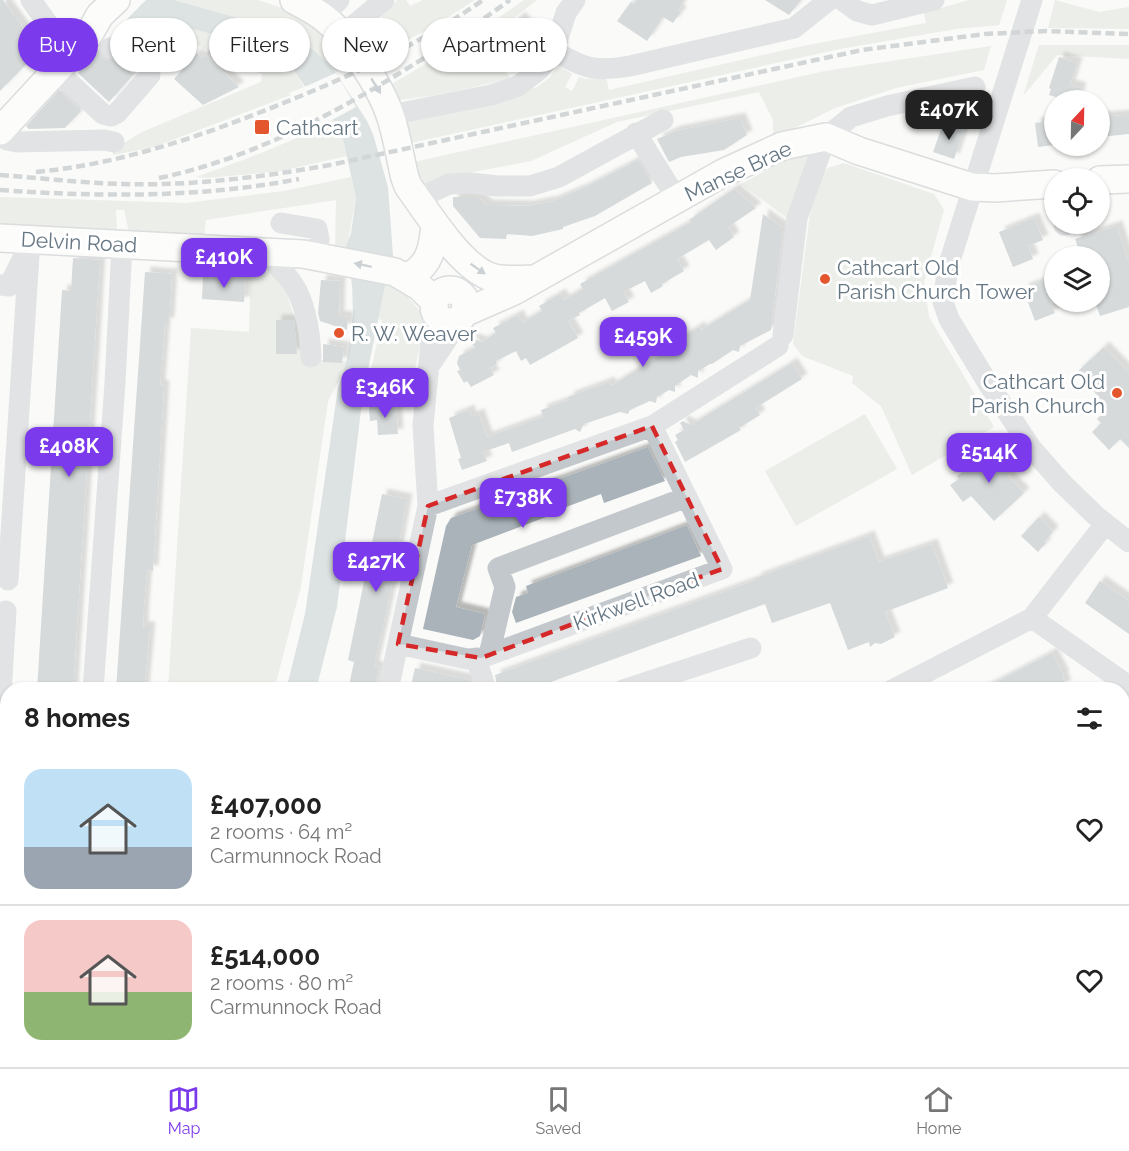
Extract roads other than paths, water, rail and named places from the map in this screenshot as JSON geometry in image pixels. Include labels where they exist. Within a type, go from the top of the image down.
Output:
[{"type":"main road","points":[[294,0],[330,9]]},
{"type":"main road","points":[[0,111],[44,72]]},
{"type":"main road","points":[[0,133],[53,72]]},
{"type":"main road","points":[[366,72],[382,96],[390,115],[405,178],[425,214],[466,261],[488,277],[526,285]]},
{"type":"main road","points":[[826,137],[859,151],[972,187],[1044,185]]},
{"type":"main road","name":"Manse Brae","points":[[452,305],[526,285],[723,173],[782,146],[826,137]]},
{"type":"main road","points":[[1110,180],[1129,179]]},
{"type":"main road","points":[[400,275],[413,274],[429,259],[432,251],[425,214]]},
{"type":"main road","points":[[425,214],[452,305]]},
{"type":"main road","name":"Delvin Road","points":[[0,238],[30,243],[275,252],[324,258],[400,275],[452,305]]},
{"type":"street","points":[[31,0],[55,18]]},
{"type":"street","points":[[362,18],[384,0]]},
{"type":"street","points":[[565,18],[575,0]]},
{"type":"street","points":[[567,58],[578,65],[604,70],[630,66],[794,28],[829,0]]},
{"type":"street","points":[[842,0],[857,11],[872,15],[933,0]]},
{"type":"street","points":[[1032,0],[948,267],[943,302],[949,319],[989,385],[1032,449],[1062,483],[1105,524],[1129,542]]},
{"type":"street","points":[[390,115],[491,95],[518,86],[536,72]]},
{"type":"street","name":"Manse Brae","points":[[826,137],[851,117],[887,106],[975,87]]},
{"type":"street","points":[[425,214],[449,184],[530,186],[559,177],[663,120]]},
{"type":"street","points":[[0,133],[7,140],[17,142],[104,140],[114,142]]},
{"type":"street","points":[[636,133],[677,199]]},
{"type":"street","points":[[428,506],[652,426],[781,340],[797,218],[826,137]]},
{"type":"street","points":[[281,223],[317,229],[324,258]]},
{"type":"street","points":[[0,285],[9,285],[30,243]]},
{"type":"street","points":[[8,580],[30,243]]},
{"type":"street","points":[[94,682],[115,383],[122,245]]},
{"type":"street","points":[[275,252],[275,262],[294,285],[300,298],[308,327],[311,357]]},
{"type":"street","points":[[390,682],[428,506],[423,425],[424,400],[430,365],[452,305]]},
{"type":"street","name":"Kirkwell Road","points":[[398,644],[467,658],[482,657],[722,569],[652,426]]},
{"type":"street","points":[[485,682],[482,657],[506,587],[498,568],[687,497]]},
{"type":"street","points":[[908,682],[1032,618],[1105,524]]},
{"type":"street","points":[[2,682],[6,611]]},
{"type":"street","points":[[1032,618],[1117,682]]},
{"type":"street","points":[[647,682],[751,648]]},
{"type":"railway","points":[[36,172],[99,162],[161,147],[251,116],[385,58],[435,31],[483,0]]},
{"type":"railway","points":[[159,178],[223,160],[313,122],[400,73],[510,0]]},
{"type":"railway","points":[[0,175],[124,184],[202,182],[253,177],[330,165],[862,50],[985,34],[1046,31],[1129,34]]},
{"type":"railway","points":[[0,190],[112,195],[187,193],[299,179]]},
{"type":"place","name":"Cathcart","points":[[262,127]]},
{"type":"place","name":"Cathcart Old Parish Church Tower","points":[[825,279]]},
{"type":"place","name":"R. W. Weaver","points":[[339,333]]},
{"type":"place","name":"Cathcart Old Parish Church","points":[[1117,393]]}]
